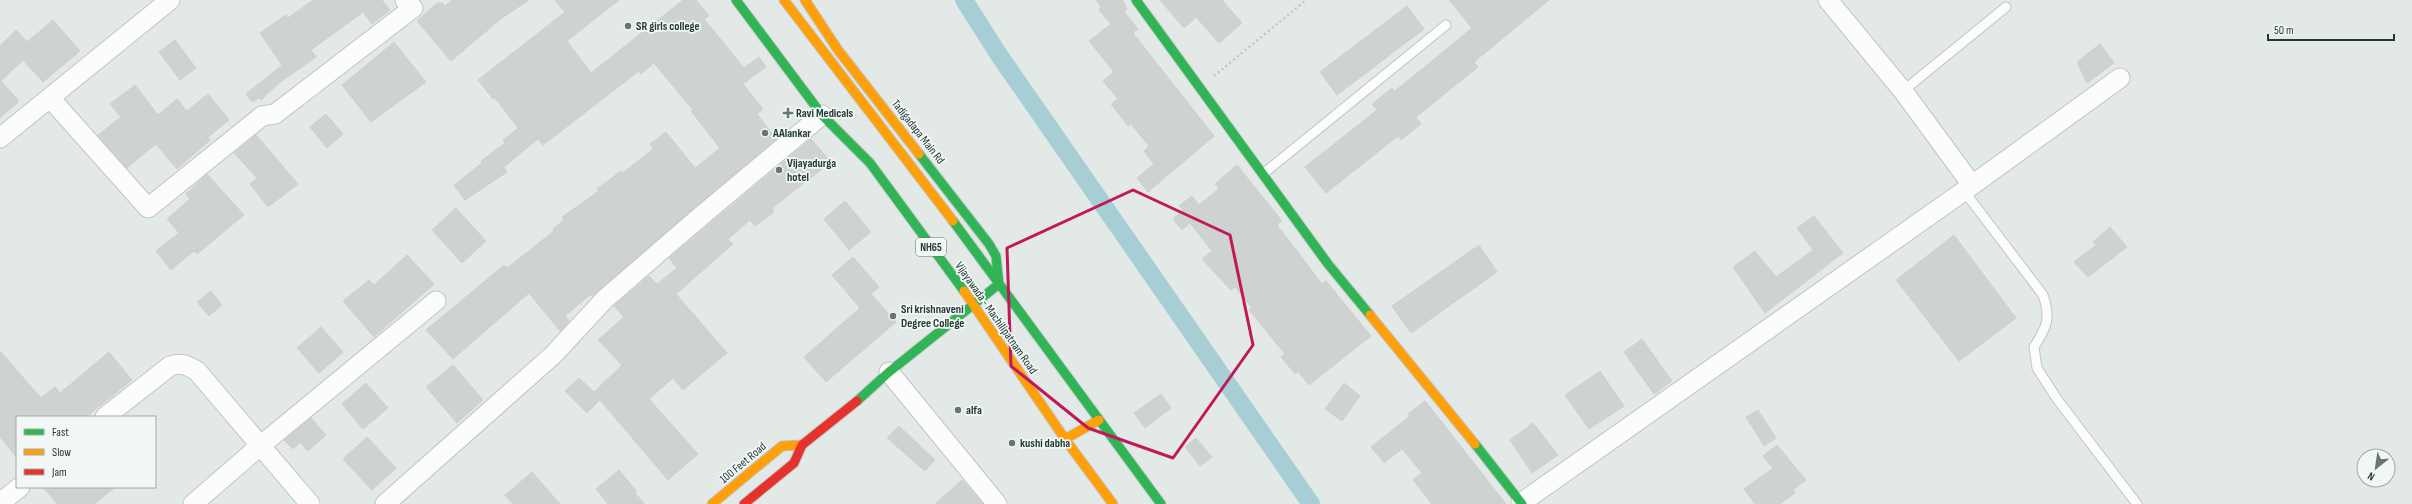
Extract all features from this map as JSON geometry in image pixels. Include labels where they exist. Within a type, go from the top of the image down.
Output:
[{"type":"main road","name":"Vijayawada - Machilipatnam Road","points":[[736,0],[822,115],[870,163],[973,304],[1065,439],[1112,504]]},
{"type":"main road","name":"Vijayawada - Machilipatnam Road","points":[[784,0],[900,149],[1161,504]]},
{"type":"main road","name":"Tadigadapa Main Rd","points":[[805,0],[838,50],[989,244],[997,260],[999,284]]},
{"type":"main road","points":[[1136,0],[1328,264],[1451,413],[1522,504]]},
{"type":"main road","points":[[744,504],[794,463],[802,445],[850,408],[889,372],[999,284]]},
{"type":"main road","points":[[1065,439],[1099,420]]},
{"type":"main road","name":"100 Feet Road","points":[[712,504],[782,446],[802,445]]},
{"type":"street","points":[[0,138],[170,0]]},
{"type":"street","points":[[50,98],[148,208],[262,116],[275,114],[413,8],[406,0]]},
{"type":"street","points":[[1828,0],[1903,91],[1968,188]]},
{"type":"street","points":[[1522,504],[1968,188],[2120,78]]},
{"type":"street","points":[[385,504],[553,355],[606,299],[694,222],[822,115]]},
{"type":"street","points":[[193,504],[260,446],[436,301]]},
{"type":"street","points":[[106,416],[170,366],[187,364],[197,371],[310,504]]},
{"type":"street","points":[[889,372],[997,504]]},
{"type":"street","points":[[0,503],[19,488]]},
{"type":"lane","points":[[1903,91],[2006,8]]},
{"type":"lane","points":[[1263,175],[1446,25]]},
{"type":"lane","points":[[1968,188],[2043,295],[2048,309],[2047,328],[2034,347],[2037,368],[2057,399],[2137,504]]},
{"type":"path","points":[[1200,88],[1306,0]]},
{"type":"highlighted area","points":[[1133,190],[1230,235],[1253,345],[1173,458],[1088,428],[1011,366],[1007,248]]},
{"type":"building","points":[[313,0],[382,0],[390,10],[372,24],[363,12],[311,50],[316,57],[279,83],[261,100],[259,98],[252,102],[246,94],[282,65],[260,33],[286,15],[288,18]]},
{"type":"building","points":[[452,0],[529,0],[502,18],[451,61],[417,21],[437,3],[443,3],[445,6]]},
{"type":"building","points":[[555,0],[619,0],[567,41],[591,73],[683,0],[696,0],[709,16],[704,19],[744,68],[759,57],[766,67],[743,84],[763,109],[757,114],[776,139],[592,296],[591,294],[565,316],[569,321],[560,331],[529,293],[453,359],[426,330],[504,265],[507,268],[554,231],[553,229],[564,220],[562,217],[599,191],[597,189],[621,171],[623,173],[653,149],[650,144],[666,132],[695,168],[720,148],[691,111],[693,110],[654,63],[641,74],[639,71],[543,145],[538,139],[504,167],[507,172],[465,200],[454,185],[482,163],[481,161],[505,143],[503,140],[518,128],[495,98],[493,99],[478,80],[565,12]]},
{"type":"building","points":[[1096,0],[1122,0],[1124,2],[1127,9],[1124,12],[1138,29],[1133,33],[1214,136],[1148,192],[1137,178],[1154,164],[1144,151],[1149,146],[1131,124],[1128,126],[1111,104],[1118,99],[1103,81],[1114,72],[1089,41],[1111,24],[1099,10],[1101,7]]},
{"type":"building","points":[[1160,0],[1222,0],[1242,23],[1219,43],[1196,17],[1184,28]]},
{"type":"building","points":[[1449,0],[1549,0],[1474,62],[1478,67],[1416,117],[1421,124],[1401,140],[1398,136],[1326,193],[1305,167],[1377,110],[1372,104],[1392,88],[1395,91],[1472,28]]},
{"type":"building","points":[[1407,6],[1424,29],[1337,95],[1320,72]]},
{"type":"building","points":[[53,20],[80,51],[43,82],[23,60],[1,81],[19,101],[0,118],[0,46],[16,30],[27,42]]},
{"type":"building","points":[[175,40],[196,68],[180,80],[159,52]]},
{"type":"building","points":[[394,42],[426,82],[371,122],[342,85]]},
{"type":"building","points":[[2100,44],[2114,63],[2087,83],[2077,62]]},
{"type":"building","points":[[135,85],[158,115],[177,99],[187,111],[208,94],[229,120],[208,137],[210,140],[177,169],[156,144],[127,168],[98,135],[121,117],[110,104]]},
{"type":"building","points":[[326,114],[343,134],[327,148],[310,127]]},
{"type":"building","points":[[256,135],[298,184],[268,207],[250,184],[257,178],[234,153]]},
{"type":"building","points":[[811,139],[831,162],[772,208],[774,212],[755,226],[750,220],[728,239],[733,244],[676,294],[727,353],[683,390],[673,378],[649,399],[698,454],[668,480],[600,400],[587,413],[565,391],[579,378],[594,392],[622,365],[598,340],[624,317],[614,306],[649,276],[657,284],[677,268],[669,258]]},
{"type":"building","points":[[1237,165],[1282,221],[1277,225],[1322,284],[1326,281],[1371,336],[1309,385],[1298,371],[1295,374],[1281,357],[1285,354],[1249,310],[1252,308],[1235,287],[1231,290],[1202,259],[1212,251],[1190,223],[1182,230],[1173,219],[1183,210],[1179,206],[1192,196],[1199,205],[1219,189],[1215,184]]},
{"type":"building","points":[[207,174],[244,215],[197,254],[194,251],[171,270],[156,251],[179,233],[167,219],[190,199],[186,194]]},
{"type":"building","points":[[845,201],[871,232],[849,250],[824,219]]},
{"type":"building","points":[[456,208],[486,241],[462,263],[432,230]]},
{"type":"building","points":[[1814,216],[1843,253],[1765,313],[1733,267],[1755,251],[1776,277],[1813,250],[1797,228]]},
{"type":"building","points":[[2110,227],[2127,247],[2088,277],[2074,262],[2096,245],[2093,242]]},
{"type":"building","points":[[1954,235],[2016,318],[1959,361],[1896,280]]},
{"type":"building","points":[[1479,245],[1497,272],[1411,333],[1392,306]]},
{"type":"building","points":[[407,255],[434,284],[374,337],[343,301],[369,280],[374,285]]},
{"type":"building","points":[[853,257],[879,287],[871,294],[896,322],[826,382],[804,357],[860,308],[832,275]]},
{"type":"building","points":[[211,291],[222,305],[209,316],[197,302]]},
{"type":"building","points":[[321,327],[343,352],[319,373],[297,348]]},
{"type":"building","points":[[1642,339],[1672,381],[1654,394],[1624,352]]},
{"type":"building","points":[[0,351],[41,398],[55,387],[60,393],[109,352],[132,380],[87,416],[16,416],[16,457],[0,437]]},
{"type":"building","points":[[453,365],[483,400],[457,423],[426,387]]},
{"type":"building","points":[[1600,371],[1624,406],[1589,429],[1565,395]]},
{"type":"building","points":[[366,383],[388,408],[363,429],[342,404]]},
{"type":"building","points":[[1344,383],[1360,396],[1342,421],[1325,409]]},
{"type":"building","points":[[1161,394],[1171,408],[1145,428],[1134,413]]},
{"type":"building","points":[[1425,401],[1506,504],[1432,504],[1413,480],[1422,473],[1402,449],[1384,463],[1371,447],[1410,416],[1408,414]]},
{"type":"building","points":[[1758,410],[1776,438],[1764,446],[1746,417]]},
{"type":"building","points":[[311,418],[326,435],[308,451],[300,442],[293,449],[284,440]]},
{"type":"building","points":[[1533,423],[1558,455],[1532,473],[1510,440]]},
{"type":"building","points":[[899,426],[935,460],[925,471],[887,438]]},
{"type":"building","points":[[367,437],[396,468],[372,490],[343,459]]},
{"type":"building","points":[[1196,438],[1212,457],[1200,466],[1185,447]]},
{"type":"building","points":[[1777,445],[1806,480],[1793,490],[1795,493],[1780,504],[1755,504],[1744,489],[1773,468],[1763,456]]},
{"type":"building","points":[[619,470],[637,492],[635,493],[645,504],[608,504],[596,489]]},
{"type":"building","points":[[532,472],[560,504],[513,504],[505,495]]},
{"type":"building","points":[[962,480],[983,504],[935,504]]},
{"type":"building","points":[[44,488],[114,488],[95,504],[57,504]]},
{"type":"waterway","points":[[964,0],[999,55],[1311,504]]},
{"type":"traffic: fast","points":[[736,0],[822,115],[870,163],[964,291]]},
{"type":"traffic: fast","points":[[1136,0],[1328,264],[1370,315]]},
{"type":"traffic: fast","points":[[857,401],[889,372],[999,284],[996,256],[989,244],[919,154]]},
{"type":"traffic: fast","points":[[953,221],[1161,504]]},
{"type":"traffic: fast","points":[[1475,444],[1522,504]]},
{"type":"traffic: slow","points":[[784,0],[953,221]]},
{"type":"traffic: slow","points":[[805,0],[838,50],[919,154]]},
{"type":"traffic: slow","points":[[964,291],[1065,439],[1113,504]]},
{"type":"traffic: slow","points":[[1370,315],[1475,444]]},
{"type":"traffic: slow","points":[[1065,439],[1099,420]]},
{"type":"traffic: slow","points":[[712,504],[782,446],[802,445]]},
{"type":"traffic: jam","points":[[744,504],[794,463],[802,445],[857,401]]},
{"type":"place","name":"SR girls college","points":[[628,26]]},
{"type":"place","name":"Ravi Medicals","points":[[788,113]]},
{"type":"place","name":"AAlankar","points":[[765,133]]},
{"type":"place","name":"Vijayadurga hotel","points":[[779,170]]},
{"type":"place","name":"Sri krishnaveni Degree College","points":[[893,316]]},
{"type":"place","name":"alfa","points":[[958,410]]},
{"type":"place","name":"kushi dabha","points":[[1012,443]]}]
